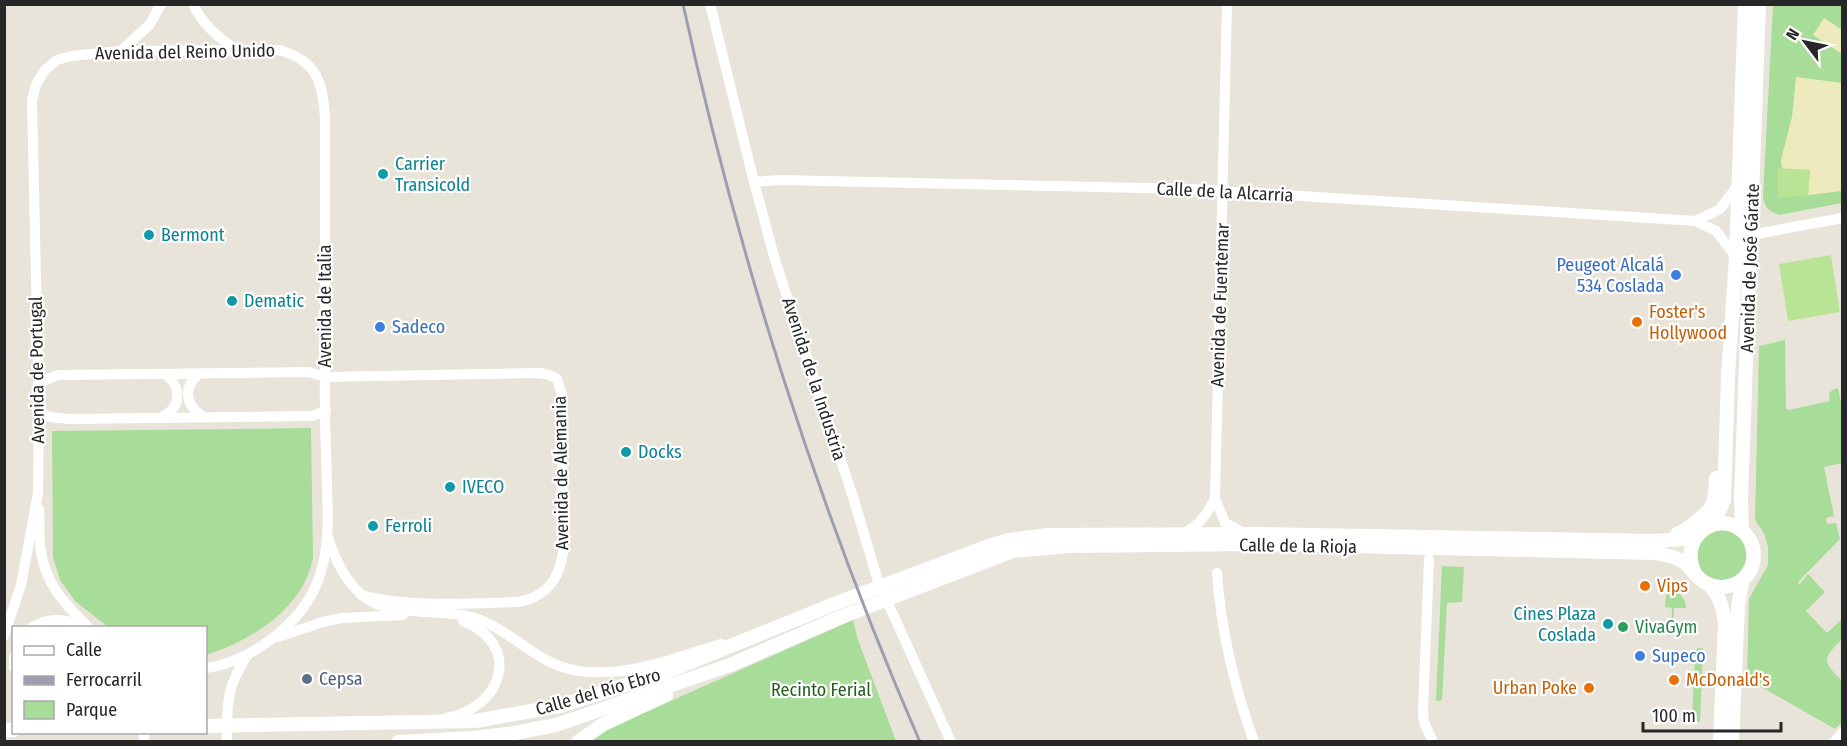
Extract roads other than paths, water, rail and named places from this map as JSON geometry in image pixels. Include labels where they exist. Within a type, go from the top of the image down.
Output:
[{"type":"main road","name":"Avenida de José Gárate","points":[[1704,529],[1718,514],[1724,500],[1745,4]]},
{"type":"main road","name":"Avenida de José Gárate","points":[[1742,531],[1741,499],[1759,4]]},
{"type":"main road","name":"Calle de la Rioja","points":[[1654,541],[1684,531],[1712,508],[1715,495],[1721,398],[1728,376]]},
{"type":"main road","points":[[1710,585],[1735,585],[1743,579],[1752,566],[1754,552],[1751,543],[1742,531],[1727,524],[1704,529],[1695,539],[1689,554],[1694,571],[1718,594],[1723,606],[1725,623],[1720,741]]},
{"type":"main road","name":"Calle de la Rioja","points":[[901,579],[986,547],[1028,537],[1048,535],[1246,534],[1654,541],[1686,539],[1704,529]]},
{"type":"main road","name":"Calle de la Rioja","points":[[906,592],[1013,551],[1069,546],[1257,544],[1656,553],[1674,557],[1694,571]]},
{"type":"main road","name":"Calle del Río Ebro","points":[[207,726],[475,721],[560,706],[664,673],[901,579]]},
{"type":"main road","points":[[1732,741],[1738,606],[1743,579]]},
{"type":"main road","name":"Calle del Río Ebro","points":[[398,741],[472,738],[556,725],[730,665],[841,617],[906,592]]},
{"type":"main road","points":[[578,741],[602,725],[730,665]]},
{"type":"street","points":[[121,51],[150,24],[162,4]]},
{"type":"street","points":[[193,4],[204,23],[235,49]]},
{"type":"street","name":"Avenida de la Industria","points":[[710,4],[775,260],[854,497],[878,581],[951,741]]},
{"type":"street","name":"Avenida de Fuentemar","points":[[1227,4],[1215,498],[1225,523],[1246,534]]},
{"type":"street","name":"Avenida del Reino Unido","points":[[32,100],[36,85],[44,71],[57,60],[91,52],[279,50],[307,64],[318,75]]},
{"type":"street","name":"Avenida de Italia","points":[[318,75],[323,94],[325,117],[325,377],[328,537]]},
{"type":"street","name":"Avenida de Portugal","points":[[4,636],[21,585],[38,493],[39,412],[32,100]]},
{"type":"street","name":"Calle de la Alcarria","points":[[754,182],[779,180],[1224,190],[1696,221],[1716,231],[1736,257]]},
{"type":"street","points":[[1696,221],[1720,209],[1738,184]]},
{"type":"street","points":[[1751,235],[1842,218]]},
{"type":"street","name":"Avenida de Alemania","points":[[38,383],[58,375],[309,372],[325,377],[540,373],[556,379],[561,395],[563,553],[561,568],[554,581],[542,592],[521,602],[425,604],[378,599],[361,594]]},
{"type":"street","points":[[200,373],[189,384],[187,396],[191,407],[204,417]]},
{"type":"street","points":[[161,418],[175,407],[178,397],[174,382],[165,374]]},
{"type":"street","points":[[39,412],[58,419],[312,416],[326,411]]},
{"type":"street","points":[[38,493],[40,543],[45,571],[60,598],[87,626]]},
{"type":"street","points":[[1181,534],[1193,529],[1199,523],[1215,498]]},
{"type":"street","points":[[328,537],[343,575],[361,594],[384,607],[442,611],[477,619],[495,627],[544,660],[565,669],[604,673],[631,670],[766,632]]},
{"type":"street","points":[[207,668],[231,662],[248,654],[281,631],[294,617],[314,591],[323,567],[328,537]]},
{"type":"street","points":[[1429,559],[1424,722],[1433,741]]},
{"type":"street","points":[[1217,573],[1225,642],[1240,701],[1254,741]]},
{"type":"street","points":[[266,641],[322,622],[375,616],[441,616],[464,621],[481,630],[494,644],[499,656],[500,670],[490,695],[470,711],[453,717],[405,724]]},
{"type":"street","points":[[33,626],[40,622],[60,619],[84,626]]},
{"type":"street","points":[[227,741],[227,700],[236,672],[248,654]]},
{"type":"street","points":[[1834,741],[1842,733]]},
{"type":"railway","points":[[683,4],[728,191],[783,379],[848,563],[920,742]]},
{"type":"place","name":"Carrier Transicold","points":[[383,174]]},
{"type":"place","name":"Bermont","points":[[149,235]]},
{"type":"place","name":"Peugeot Alcalá 534 Coslada","points":[[1676,275]]},
{"type":"place","name":"Dematic","points":[[232,301]]},
{"type":"place","name":"Foster's Hollywood","points":[[1637,322]]},
{"type":"place","name":"Sadeco","points":[[380,327]]},
{"type":"place","name":"Docks","points":[[626,452]]},
{"type":"place","name":"IVECO","points":[[450,487]]},
{"type":"place","name":"Ferroli","points":[[373,526]]},
{"type":"place","name":"Vips","points":[[1645,586]]},
{"type":"place","name":"Cines Plaza Coslada","points":[[1608,624]]},
{"type":"place","name":"VivaGym","points":[[1623,627]]},
{"type":"place","name":"Supeco","points":[[1640,656]]},
{"type":"place","name":"Cepsa","points":[[307,679]]},
{"type":"place","name":"McDonald's","points":[[1674,680]]},
{"type":"place","name":"Urban Poke","points":[[1589,688]]},
{"type":"park label","name":"Recinto Ferial","points":[[821,690]]}]
